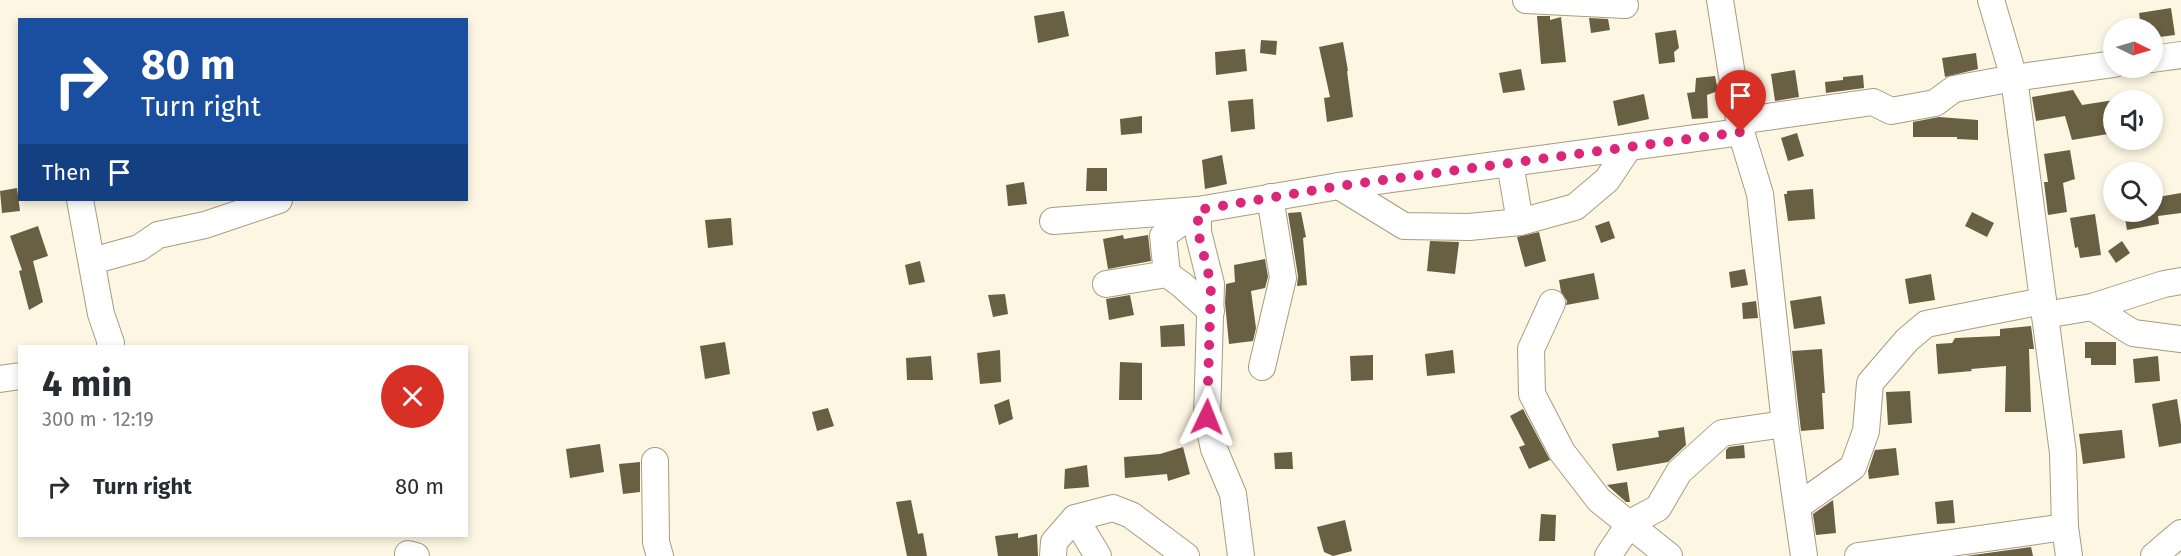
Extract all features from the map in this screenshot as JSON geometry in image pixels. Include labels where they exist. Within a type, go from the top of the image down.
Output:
[{"type":"street","points":[[1527,0],[1625,9]]},
{"type":"street","points":[[1720,0],[1740,127],[1760,194],[1785,424],[1804,556]]},
{"type":"street","points":[[1991,0],[2014,78],[2063,453],[2065,527],[2070,556]]},
{"type":"street","points":[[2163,57],[2181,55]]},
{"type":"street","points":[[1053,221],[1198,210],[1339,186],[1629,147],[1873,102],[1891,111],[1935,103],[1954,89],[2103,66]]},
{"type":"street","points":[[1339,186],[1404,226],[1469,227],[1520,222],[1575,207],[1607,180],[1629,147]]},
{"type":"street","points":[[1510,163],[1520,222]]},
{"type":"street","points":[[1262,367],[1282,278],[1270,198]]},
{"type":"street","points":[[80,201],[101,314],[110,345]]},
{"type":"street","points":[[92,261],[139,248],[158,235],[205,225],[276,201]]},
{"type":"street","points":[[1167,274],[1163,236],[1198,210]]},
{"type":"street","points":[[1198,210],[1198,232],[1211,284],[1207,417],[1214,448],[1233,494],[1241,556]]},
{"type":"street","points":[[1106,284],[1167,274],[1210,311]]},
{"type":"street","points":[[1798,506],[1853,467],[1866,430],[1870,383],[1907,340],[1926,324],[2044,308],[2092,307],[2164,284],[2181,281]]},
{"type":"street","points":[[1552,303],[1531,349],[1532,394],[1562,452],[1599,500],[1669,556]]},
{"type":"street","points":[[2092,307],[2133,333],[2181,339]]},
{"type":"street","points":[[0,379],[18,376]]},
{"type":"street","points":[[1608,556],[1630,524],[1658,508],[1679,472],[1722,433],[1785,424]]},
{"type":"street","points":[[655,461],[656,542],[660,556]]},
{"type":"street","points":[[1053,556],[1054,542],[1075,518],[1113,508],[1131,515],[1185,556]]},
{"type":"street","points":[[1075,518],[1098,556]]},
{"type":"street","points":[[1858,556],[2065,527]]},
{"type":"street","points":[[2154,556],[2181,533]]},
{"type":"building","points":[[2171,8],[2175,35],[2163,37],[2163,18],[2140,18],[2139,13]]},
{"type":"building","points":[[1064,11],[1069,36],[1038,43],[1034,16]]},
{"type":"building","points":[[1537,16],[1550,16],[1550,20],[1561,17],[1566,62],[1541,64]]},
{"type":"building","points":[[1589,18],[1608,19],[1610,30],[1591,33]]},
{"type":"building","points":[[1676,30],[1679,48],[1674,52],[1675,62],[1659,64],[1655,33]]},
{"type":"building","points":[[1261,40],[1277,41],[1276,55],[1260,53]]},
{"type":"building","points":[[1343,42],[1353,117],[1327,122],[1324,98],[1330,97],[1319,47]]},
{"type":"building","points":[[1245,49],[1247,71],[1216,75],[1215,52]]},
{"type":"building","points":[[1976,53],[1978,69],[1945,77],[1942,58]]},
{"type":"building","points":[[1521,69],[1525,90],[1503,93],[1499,73]]},
{"type":"building","points":[[1795,70],[1799,97],[1775,101],[1771,74]]},
{"type":"building","points":[[1863,75],[1864,88],[1826,93],[1825,82]]},
{"type":"building","points":[[1715,76],[1718,91],[1707,95],[1708,118],[1692,119],[1687,93],[1695,92],[1696,78]]},
{"type":"building","points":[[2073,90],[2082,105],[2103,102],[2103,135],[2072,140],[2065,116],[2036,121],[2032,97]]},
{"type":"building","points":[[1644,94],[1649,119],[1618,126],[1613,101]]},
{"type":"building","points":[[1253,99],[1255,129],[1231,132],[1228,101]]},
{"type":"building","points":[[1142,116],[1142,133],[1121,135],[1120,119]]},
{"type":"building","points":[[1939,117],[1978,120],[1978,140],[1957,139],[1957,137],[1913,137],[1913,122]]},
{"type":"building","points":[[1797,133],[1804,156],[1788,161],[1781,138]]},
{"type":"building","points":[[2070,150],[2075,179],[2063,183],[2067,212],[2048,215],[2044,182],[2048,182],[2044,154]]},
{"type":"building","points":[[1222,155],[1227,184],[1205,189],[1202,160]]},
{"type":"building","points":[[1087,168],[1107,168],[1107,191],[1086,191]]},
{"type":"building","points":[[1024,182],[1027,204],[1008,206],[1006,185]]},
{"type":"building","points":[[17,188],[20,211],[2,213],[0,191]]},
{"type":"building","points":[[1813,189],[1815,219],[1788,221],[1784,194],[1787,194],[1787,191]]},
{"type":"building","points":[[2181,193],[2181,213],[2163,215],[2163,196]]},
{"type":"building","points":[[1301,212],[1306,237],[1303,238],[1307,285],[1297,286],[1298,276],[1288,213]]},
{"type":"building","points":[[1972,212],[1994,223],[1987,237],[1965,226]]},
{"type":"building","points":[[2095,214],[2101,255],[2080,258],[2078,247],[2075,248],[2070,218]]},
{"type":"building","points":[[731,218],[733,245],[708,248],[705,220]]},
{"type":"building","points":[[1609,221],[1615,238],[1601,243],[1595,226]]},
{"type":"building","points":[[2126,222],[2159,222],[2159,224],[2127,230]]},
{"type":"building","points":[[38,226],[48,256],[33,261],[43,302],[29,310],[19,271],[22,270],[10,236]]},
{"type":"building","points":[[1539,232],[1546,261],[1525,267],[1517,237]]},
{"type":"building","points":[[1123,235],[1124,239],[1148,235],[1151,261],[1108,269],[1103,239]]},
{"type":"building","points":[[1430,241],[1459,242],[1455,274],[1427,271]]},
{"type":"building","points":[[2122,241],[2130,253],[2116,263],[2108,251]]},
{"type":"building","points":[[1265,259],[1268,277],[1265,288],[1251,291],[1256,328],[1253,341],[1229,344],[1225,303],[1226,284],[1235,282],[1234,265]]},
{"type":"building","points":[[920,261],[925,282],[909,285],[905,265]]},
{"type":"building","points":[[1745,269],[1748,285],[1731,288],[1729,272]]},
{"type":"building","points":[[1594,273],[1599,299],[1566,305],[1567,301],[1561,292],[1559,280]]},
{"type":"building","points":[[1931,274],[1935,300],[1909,304],[1905,279]]},
{"type":"building","points":[[1005,294],[1008,314],[993,317],[988,295]]},
{"type":"building","points":[[1130,295],[1134,315],[1109,320],[1106,299]]},
{"type":"building","points":[[1821,296],[1825,324],[1794,329],[1790,301]]},
{"type":"building","points":[[1756,301],[1758,318],[1743,319],[1742,303]]},
{"type":"building","points":[[1184,324],[1185,346],[1161,347],[1160,326]]},
{"type":"building","points":[[2031,326],[2034,349],[2029,349],[2031,412],[2005,412],[2006,366],[1938,374],[1936,344],[1952,343],[1955,338],[2000,336],[2000,329]]},
{"type":"building","points":[[725,342],[730,374],[705,379],[700,346]]},
{"type":"building","points":[[2085,342],[2116,342],[2116,365],[2091,365],[2091,358],[2085,358]]},
{"type":"building","points":[[1822,349],[1825,393],[1822,393],[1824,429],[1801,431],[1792,351]]},
{"type":"building","points":[[1000,350],[1001,382],[980,384],[977,353]]},
{"type":"building","points":[[1453,350],[1455,373],[1427,376],[1425,354]]},
{"type":"building","points":[[1373,355],[1373,380],[1351,381],[1350,356]]},
{"type":"building","points":[[931,356],[933,380],[907,380],[906,358]]},
{"type":"building","points":[[2158,356],[2160,381],[2135,383],[2133,359]]},
{"type":"building","points":[[1120,362],[1142,363],[1142,400],[1119,400]]},
{"type":"building","points":[[1910,391],[1912,423],[1888,425],[1886,392]]},
{"type":"building","points":[[1009,399],[1013,419],[999,425],[994,405]]},
{"type":"building","points":[[2177,399],[2181,443],[2159,447],[2152,404]]},
{"type":"building","points":[[828,408],[834,426],[817,431],[812,412]]},
{"type":"building","points":[[1523,409],[1550,460],[1529,469],[1519,447],[1525,445],[1510,416]]},
{"type":"building","points":[[1684,427],[1686,445],[1668,462],[1617,471],[1612,444],[1659,437],[1658,431]]},
{"type":"building","points":[[2122,430],[2125,458],[2083,464],[2079,434]]},
{"type":"building","points":[[600,444],[604,472],[570,478],[566,449]]},
{"type":"building","points":[[1744,445],[1745,458],[1726,459],[1726,450],[1729,447]]},
{"type":"building","points":[[1183,447],[1190,474],[1168,481],[1167,474],[1125,478],[1124,457],[1160,454]]},
{"type":"building","points":[[1896,448],[1899,475],[1869,479],[1868,471],[1875,450]]},
{"type":"building","points":[[1292,452],[1293,469],[1275,469],[1274,453]]},
{"type":"building","points":[[640,462],[640,492],[623,494],[619,464]]},
{"type":"building","points":[[1087,465],[1089,487],[1064,489],[1065,469]]},
{"type":"building","points":[[1627,482],[1630,502],[1626,502],[1607,485]]},
{"type":"building","points":[[911,500],[918,534],[923,533],[927,556],[907,556],[896,502]]},
{"type":"building","points":[[1833,500],[1836,533],[1816,535],[1813,514]]},
{"type":"building","points":[[1953,500],[1955,523],[1937,524],[1935,502]]},
{"type":"building","points":[[1541,514],[1556,515],[1555,541],[1539,541]]},
{"type":"building","points":[[1345,520],[1352,551],[1333,556],[1324,552],[1317,527]]},
{"type":"building","points":[[1018,533],[1018,538],[1037,534],[1038,556],[998,556],[995,536]]},
{"type":"building","points":[[2031,547],[2033,556],[1966,556]]},
{"type":"route","points":[[1207,417],[1211,284],[1198,232],[1198,210],[1339,186],[1741,132]]}]
